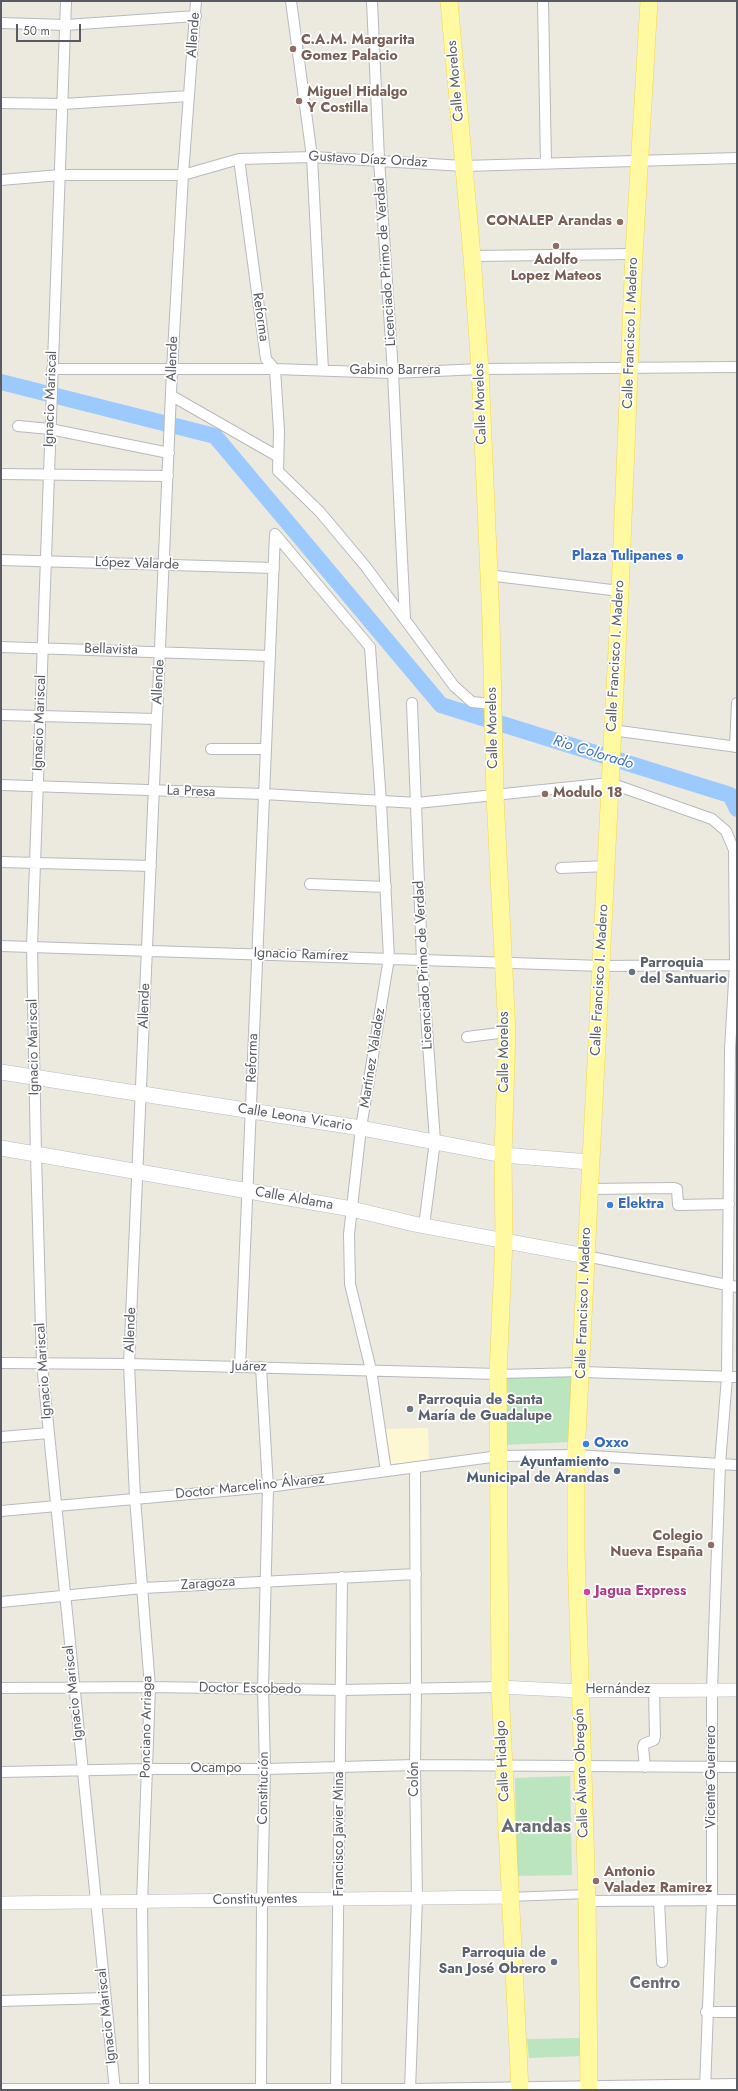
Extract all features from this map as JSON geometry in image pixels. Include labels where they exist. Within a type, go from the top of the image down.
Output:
[{"type":"main road","name":"Calle Morelos","points":[[449,1],[472,256],[480,369],[495,796],[502,961],[508,1032],[503,1155],[504,1240],[498,1374],[499,1456]]},
{"type":"main road","name":"Calle Francisco I. Madero","points":[[576,1455],[582,1372],[590,1162],[607,866],[610,766],[620,591],[634,254],[649,1]]},
{"type":"main road","name":"Calle Leona Vicario","points":[[1,1072],[361,1128],[503,1155],[590,1162]]},
{"type":"main road","name":"Calle Aldama","points":[[1,1148],[352,1209],[424,1226],[586,1256]]},
{"type":"main road","name":"Calle Álvaro Obregón","points":[[576,1455],[576,1548],[587,1898],[589,2089]]},
{"type":"main road","name":"Calle Hidalgo","points":[[499,1456],[500,1687],[520,2088]]},
{"type":"street","name":"Ignacio Mariscal","points":[[66,1],[32,947],[36,1154],[42,1364],[64,1596],[115,2090]]},
{"type":"street","name":"Allende","points":[[129,1364],[172,370],[183,175],[196,1]]},
{"type":"street","points":[[291,1],[312,157],[323,370]]},
{"type":"street","name":"Licenciado Primo de Verdad","points":[[372,1],[379,159],[393,373],[405,619]]},
{"type":"street","points":[[543,1],[546,164]]},
{"type":"street","points":[[1,23],[66,25],[196,16]]},
{"type":"street","points":[[1,103],[63,104],[189,96]]},
{"type":"street","name":"Gustavo Díaz Ordaz","points":[[1,180],[60,175],[183,175],[239,159],[312,157],[379,159],[464,166],[737,158]]},
{"type":"street","name":"Reforma","points":[[239,159],[266,359],[275,369],[279,431],[277,456],[278,471],[320,512],[366,566],[405,619]]},
{"type":"street","points":[[472,256],[634,254]]},
{"type":"street","name":"Gabino Barrera","points":[[52,372],[275,369],[393,373],[480,369],[737,367]]},
{"type":"street","points":[[171,400],[277,456]]},
{"type":"street","points":[[18,426],[50,426],[169,450]]},
{"type":"street","points":[[1,474],[168,476]]},
{"type":"street","name":"Reforma","points":[[240,1367],[275,534],[370,647]]},
{"type":"street","name":"López Valarde","points":[[1,560],[274,568]]},
{"type":"street","points":[[487,575],[620,591]]},
{"type":"street","points":[[405,619],[454,686],[472,702],[493,710]]},
{"type":"street","name":"Bellavista","points":[[1,646],[270,656]]},
{"type":"street","name":"Martínez Valadez","points":[[370,647],[390,958],[361,1128],[349,1234],[350,1284],[371,1370],[386,1471]]},
{"type":"street","name":"Licenciado Primo de Verdad","points":[[412,703],[422,959],[435,1141],[424,1226]]},
{"type":"street","points":[[612,733],[736,747],[737,703]]},
{"type":"street","points":[[1,715],[157,719]]},
{"type":"street","points":[[211,749],[266,749]]},
{"type":"street","name":"La Presa","points":[[1,784],[264,794],[417,803],[610,783]]},
{"type":"street","name":"Vicente Guerrero","points":[[610,783],[712,819],[726,831],[734,850],[736,965],[729,1204],[733,1287],[720,1464],[712,1690],[712,1900],[706,2012],[705,2087]]},
{"type":"street","points":[[1,862],[151,866]]},
{"type":"street","points":[[561,868],[607,866]]},
{"type":"street","points":[[310,884],[386,887]]},
{"type":"street","name":"Ignacio Ramírez","points":[[1,946],[502,961],[602,966],[736,965]]},
{"type":"street","points":[[467,1037],[508,1032]]},
{"type":"street","points":[[589,1189],[674,1188],[677,1189],[678,1205],[729,1204]]},
{"type":"street","points":[[586,1256],[733,1287]]},
{"type":"street","name":"Juárez","points":[[1,1363],[129,1364],[498,1374]]},
{"type":"street","name":"Ponciano Arriaga","points":[[129,1364],[135,1498],[150,1687],[142,1902],[144,2090]]},
{"type":"street","name":"Constitución","points":[[261,1367],[268,1487],[263,1688],[265,1769],[262,1900],[261,2090]]},
{"type":"street","points":[[498,1374],[582,1372],[737,1377]]},
{"type":"street","points":[[1,1437],[48,1433]]},
{"type":"street","name":"Doctor Marcelino Álvarez","points":[[1,1511],[268,1487],[499,1456],[576,1455],[737,1465]]},
{"type":"street","name":"Colón","points":[[410,2089],[417,1898],[415,1765],[415,1467]]},
{"type":"street","name":"Zaragoza","points":[[1,1602],[143,1588],[416,1574]]},
{"type":"street","name":"Francisco Javier Mina","points":[[336,2089],[340,1899],[342,1578]]},
{"type":"street","name":"Doctor Escobedo","points":[[1,1688],[74,1689],[150,1687],[342,1690],[416,1687],[500,1687]]},
{"type":"street","name":"Hernández","points":[[500,1687],[580,1691],[737,1690]]},
{"type":"street","points":[[645,1767],[643,1747],[644,1744],[654,1740],[655,1736],[654,1690]]},
{"type":"street","name":"Ocampo","points":[[1,1772],[146,1769],[265,1769],[415,1765],[737,1767]]},
{"type":"street","points":[[510,1897],[659,1901],[737,1900]]},
{"type":"street","name":"Constituyentes","points":[[1,1903],[510,1897]]},
{"type":"street","points":[[659,1901],[662,1962]]},
{"type":"street","points":[[1,2001],[105,1998]]},
{"type":"street","points":[[706,2012],[737,2012]]},
{"type":"street","points":[[1,2089],[589,2089],[705,2087],[737,2084]]},
{"type":"shaded area","points":[[428,1428],[429,1461],[391,1464],[386,1429]]},
{"type":"green space","points":[[574,1372],[571,1442],[503,1445],[502,1373]]},
{"type":"green space","points":[[570,1776],[572,1875],[517,1876],[515,1778]]},
{"type":"green space","points":[[581,2038],[581,2056],[529,2058],[527,2039]]},
{"type":"waterway","name":"Rio Colorado","points":[[1,382],[215,436],[441,705],[730,795],[737,809]]},
{"type":"place","name":"C.A.M. Margarita Gomez Palacio","points":[[293,49]]},
{"type":"place","name":"Miguel Hidalgo Y Costilla","points":[[299,101]]},
{"type":"place","name":"CONALEP Arandas","points":[[620,222]]},
{"type":"place","name":"Adolfo Lopez Mateos","points":[[556,246]]},
{"type":"place","name":"Plaza Tulipanes","points":[[680,557]]},
{"type":"place","name":"Modulo 18","points":[[545,794]]},
{"type":"place","name":"Parroquia del Santuario","points":[[632,972]]},
{"type":"place","name":"Elektra","points":[[610,1205]]},
{"type":"place","name":"Parroquia de Santa María de Guadalupe","points":[[410,1409]]},
{"type":"place","name":"Oxxo","points":[[586,1444]]},
{"type":"place","name":"Ayuntamiento Municipal de Arandas","points":[[617,1471]]},
{"type":"place","name":"Colegio Nueva España","points":[[711,1545]]},
{"type":"place","name":"Jagua Express","points":[[587,1592]]},
{"type":"place","name":"Antonio Valadez Ramirez","points":[[596,1881]]},
{"type":"place","name":"Parroquia de San José Obrero","points":[[554,1962]]},
{"type":"district","name":"Arandas","points":[[536,1828]]},
{"type":"district","name":"Centro","points":[[655,1984]]}]
